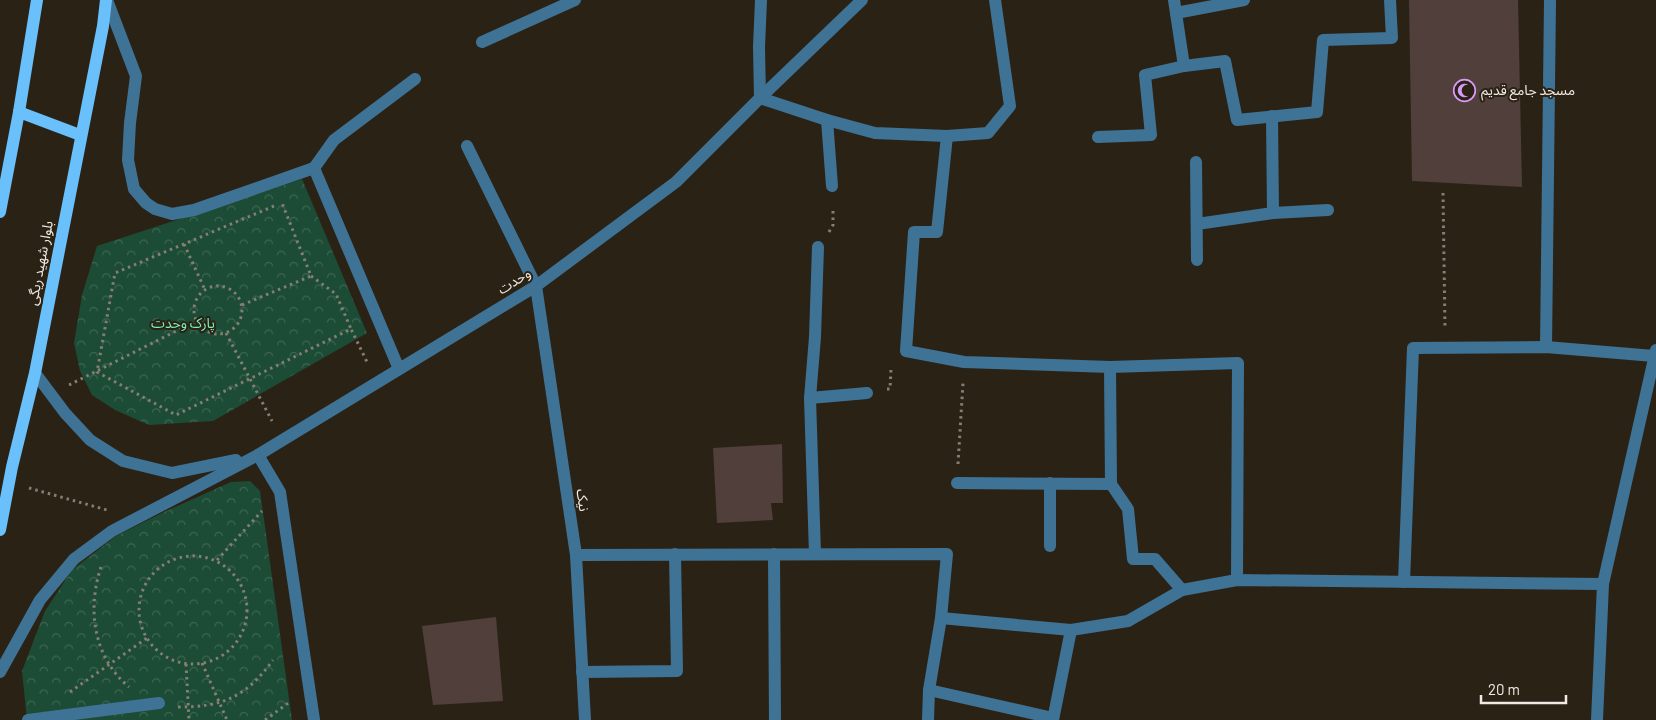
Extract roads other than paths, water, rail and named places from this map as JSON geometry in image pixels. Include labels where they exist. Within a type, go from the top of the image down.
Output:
[{"type":"main road","points":[[0,212],[19,112],[37,0]]},
{"type":"main road","name":"بلوار شهید ریگی","points":[[0,530],[9,482],[35,373],[106,0]]},
{"type":"main road","points":[[19,112],[80,135]]},
{"type":"street","points":[[33,0],[34,14]]},
{"type":"street","points":[[106,0],[136,76],[130,123],[128,160],[134,189],[146,203],[155,209],[172,214],[194,210],[314,168],[334,140],[416,79]]},
{"type":"street","points":[[482,42],[573,0]]},
{"type":"street","points":[[761,0],[759,47],[760,98],[875,134],[947,136],[988,133],[1010,106],[995,0]]},
{"type":"street","name":"وحدت","points":[[258,455],[536,286],[676,182],[862,0]]},
{"type":"street","points":[[1184,66],[1175,6],[1244,0]]},
{"type":"street","points":[[1098,137],[1151,135],[1145,75],[1184,66],[1225,61],[1237,120],[1317,112],[1323,40],[1392,38],[1390,0]]},
{"type":"street","points":[[1546,347],[1550,0]]},
{"type":"street","points":[[1272,116],[1273,213]]},
{"type":"street","points":[[827,120],[832,186]]},
{"type":"street","points":[[947,136],[937,232],[914,232],[906,351],[964,362],[1110,367],[1238,363],[1237,580]]},
{"type":"street","name":"نیک","points":[[467,146],[536,286],[576,555],[585,720]]},
{"type":"street","points":[[1196,162],[1197,260]]},
{"type":"street","points":[[314,168],[399,369]]},
{"type":"street","points":[[1196,224],[1273,213],[1328,210]]},
{"type":"street","points":[[815,554],[810,398],[815,337],[818,247]]},
{"type":"street","points":[[1404,582],[1413,348],[1546,347],[1655,353],[1604,584],[1597,720]]},
{"type":"street","points":[[1110,367],[1111,484],[1128,509],[1133,559],[1156,559],[1182,590]]},
{"type":"street","points":[[35,373],[90,440],[123,461],[172,473],[208,467],[258,455]]},
{"type":"street","points":[[810,398],[868,394]]},
{"type":"street","points":[[258,455],[280,492],[314,720]]},
{"type":"street","points":[[0,672],[40,600],[59,576],[82,553],[112,531],[135,518],[258,455]]},
{"type":"street","points":[[957,482],[1111,484]]},
{"type":"street","points":[[1050,483],[1050,546]]},
{"type":"street","points":[[582,672],[677,671],[675,554]]},
{"type":"street","points":[[774,554],[775,720]]},
{"type":"street","points":[[576,555],[947,554],[941,618],[929,690],[928,720]]},
{"type":"street","points":[[941,618],[1071,630],[1128,621],[1182,590],[1237,580],[1604,584]]},
{"type":"street","points":[[929,690],[1053,719],[1071,630]]},
{"type":"street","points":[[28,720],[159,703]]},
{"type":"place","name":"مسجد جامع قدیم","points":[[1465,90]]},
{"type":"park label","name":"پارک وحدت","points":[[183,323]]}]
